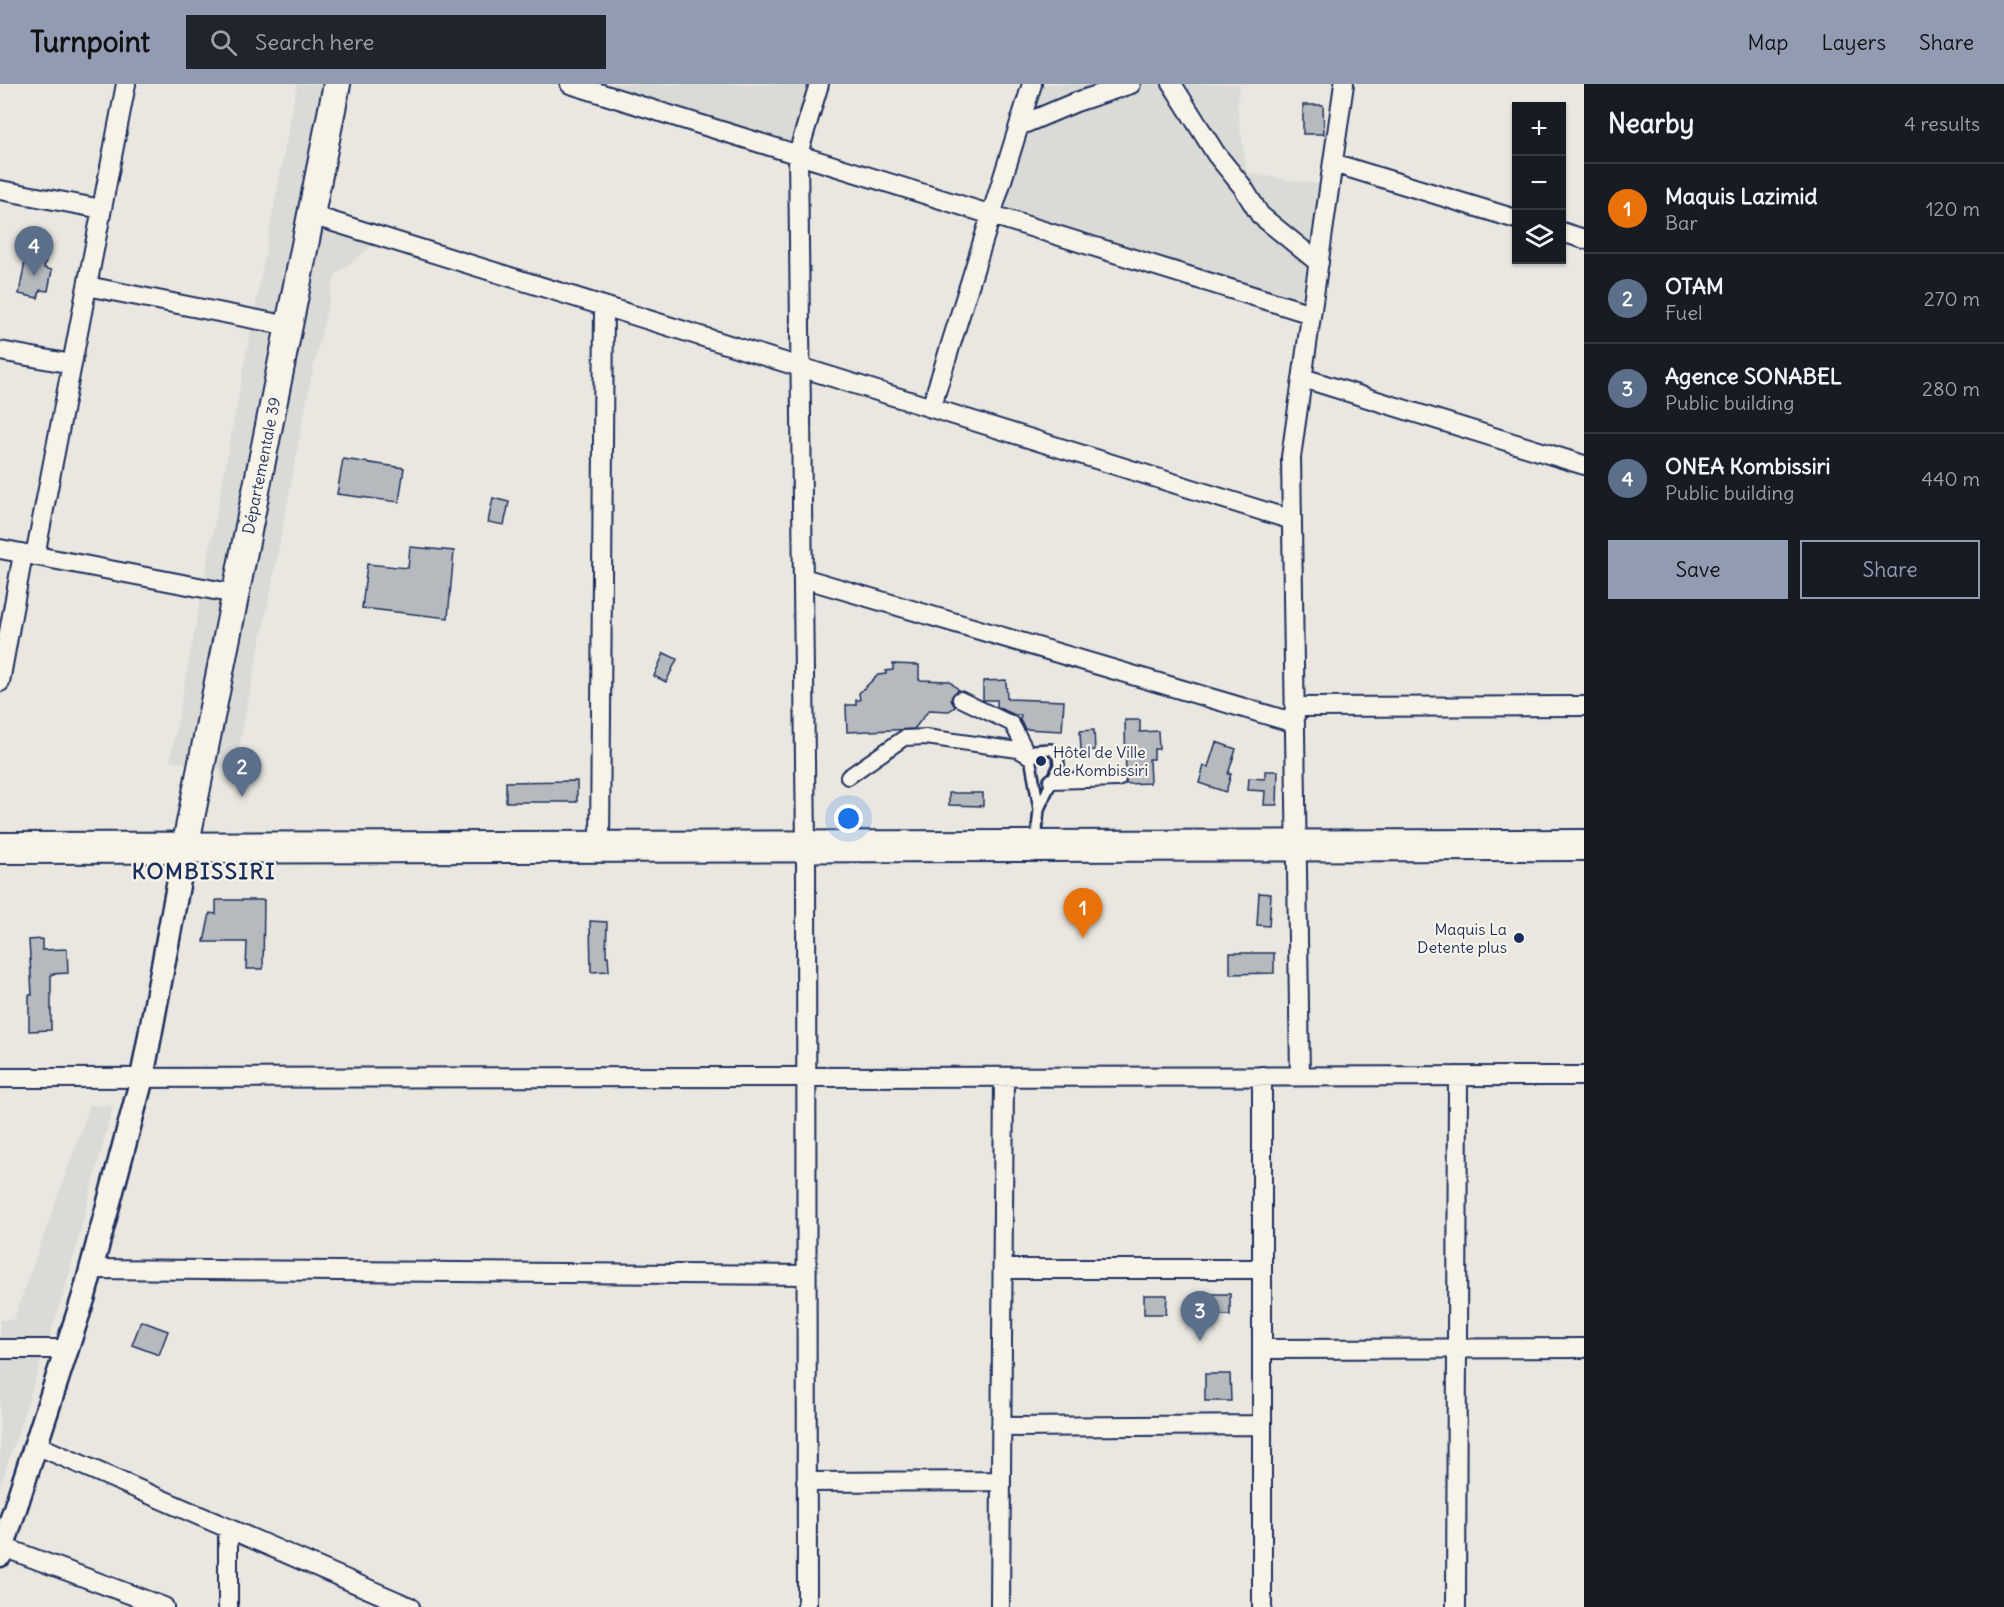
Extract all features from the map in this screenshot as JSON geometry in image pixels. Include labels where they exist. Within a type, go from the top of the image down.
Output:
[{"type":"highway","points":[[0,848],[1584,845]]},
{"type":"main road","name":"Départementale 39","points":[[185,848],[337,84]]},
{"type":"street","points":[[0,682],[72,364],[126,84]]},
{"type":"street","points":[[570,84],[1311,314]]},
{"type":"street","points":[[807,1607],[806,847],[798,154],[819,84]]},
{"type":"street","points":[[931,408],[1032,84]]},
{"type":"street","points":[[1018,126],[1076,102],[1131,84]]},
{"type":"street","points":[[1172,84],[1215,154],[1242,186],[1260,214],[1319,262]]},
{"type":"street","points":[[1300,1076],[1292,457],[1344,84]]},
{"type":"street","points":[[1333,163],[1512,218]]},
{"type":"street","points":[[0,190],[102,209]]},
{"type":"street","points":[[311,216],[1292,520]]},
{"type":"street","points":[[1566,233],[1584,239]]},
{"type":"street","points":[[87,286],[289,326]]},
{"type":"street","points":[[600,847],[604,307]]},
{"type":"street","points":[[0,351],[72,364]]},
{"type":"street","points":[[1303,378],[1584,465]]},
{"type":"street","points":[[0,549],[235,594]]},
{"type":"street","points":[[803,578],[1295,715],[1584,706]]},
{"type":"street","points":[[960,699],[1012,724],[1030,757]]},
{"type":"street","points":[[848,777],[904,738],[926,737],[1018,750],[1030,757]]},
{"type":"street","points":[[1050,781],[1118,779]]},
{"type":"street","points":[[164,1607],[122,1599],[1,1551],[91,1269],[142,1077],[185,848]]},
{"type":"street","points":[[1262,1076],[1262,1607]]},
{"type":"street","points":[[1456,1607],[1458,1076]]},
{"type":"street","points":[[0,1078],[1584,1076]]},
{"type":"street","points":[[1000,1607],[1004,1077]]},
{"type":"street","points":[[91,1269],[806,1275]]},
{"type":"street","points":[[1003,1269],[1262,1269]]},
{"type":"street","points":[[1262,1350],[1584,1348]]},
{"type":"street","points":[[0,1349],[67,1349]]},
{"type":"street","points":[[1001,1427],[1262,1425]]},
{"type":"street","points":[[36,1445],[228,1528],[375,1600],[410,1607]]},
{"type":"street","points":[[806,1482],[1001,1480]]},
{"type":"street","points":[[228,1528],[228,1607]]},
{"type":"lane","points":[[1036,846],[1039,808],[1030,757],[1034,750],[1051,749],[1058,756],[1059,765],[1039,808]]},
{"type":"shaded area","points":[[297,84],[337,84],[311,215],[382,238],[335,275],[311,378],[234,770],[170,761]]},
{"type":"shaded area","points":[[570,84],[819,84],[798,154]]},
{"type":"shaded area","points":[[1032,84],[1240,84],[1237,107],[1247,173],[1329,186],[1311,314],[991,214]]},
{"type":"shaded area","points":[[90,1105],[113,1106],[65,1289],[0,1487],[0,1320],[14,1319]]},
{"type":"building","points":[[1303,105],[1323,105],[1324,134],[1303,134]]},
{"type":"building","points":[[26,256],[46,260],[44,268],[52,270],[48,291],[40,290],[38,298],[19,294]]},
{"type":"building","points":[[343,459],[404,468],[399,502],[337,494]]},
{"type":"building","points":[[493,498],[509,502],[504,525],[488,522]]},
{"type":"building","points":[[410,547],[454,551],[448,618],[362,608],[367,564],[408,568]]},
{"type":"building","points":[[664,653],[677,659],[666,682],[654,676]]},
{"type":"building","points":[[893,664],[919,665],[919,680],[949,681],[959,690],[951,700],[955,707],[949,711],[929,710],[914,729],[847,732],[846,705],[856,705],[856,700],[860,700],[859,693],[878,675],[893,670]]},
{"type":"building","points":[[1006,680],[1007,699],[1064,701],[1062,731],[1025,729],[1020,720],[1021,715],[1015,715],[997,707],[997,700],[983,700],[983,681]]},
{"type":"building","points":[[1125,720],[1140,720],[1140,732],[1158,731],[1159,749],[1154,749],[1154,759],[1149,759],[1150,783],[1126,784]]},
{"type":"building","points":[[1094,730],[1095,750],[1081,751],[1080,731]]},
{"type":"building","points":[[1216,742],[1236,749],[1228,774],[1231,774],[1226,792],[1199,783],[1204,766],[1208,767]]},
{"type":"building","points":[[1265,771],[1278,771],[1277,805],[1264,805],[1265,791],[1248,790],[1249,778],[1265,779]]},
{"type":"building","points":[[577,781],[577,802],[506,802],[506,782]]},
{"type":"building","points":[[949,793],[983,793],[983,806],[949,805]]},
{"type":"building","points":[[1259,893],[1271,894],[1269,926],[1257,925]]},
{"type":"building","points":[[216,900],[264,900],[263,969],[246,969],[247,942],[204,942],[210,913],[216,914]]},
{"type":"building","points":[[590,921],[607,922],[606,956],[608,956],[609,971],[591,972]]},
{"type":"building","points":[[42,939],[42,950],[67,949],[68,973],[51,974],[51,1030],[29,1031],[29,995],[32,995],[29,940]]},
{"type":"building","points":[[1230,953],[1274,953],[1274,973],[1230,974]]},
{"type":"building","points":[[1206,1294],[1230,1294],[1230,1315],[1206,1315]]},
{"type":"building","points":[[1144,1295],[1167,1295],[1166,1314],[1144,1314]]},
{"type":"building","points":[[141,1321],[168,1331],[159,1355],[132,1345]]},
{"type":"building","points":[[1205,1374],[1230,1374],[1231,1401],[1205,1401]]},
{"type":"place","name":"ONEA Kombissiri","points":[[34,276]]},
{"type":"place","name":"Hôtel de Ville de Kombissiri","points":[[1041,761]]},
{"type":"place","name":"OTAM","points":[[242,797]]},
{"type":"place","name":"Maquis Lazimid","points":[[1083,938]]},
{"type":"place","name":"Maquis La Detente plus","points":[[1519,938]]},
{"type":"place","name":"Agence SONABEL","points":[[1200,1341]]},
{"type":"district","name":"KOMBISSIRI","points":[[204,871]]}]
